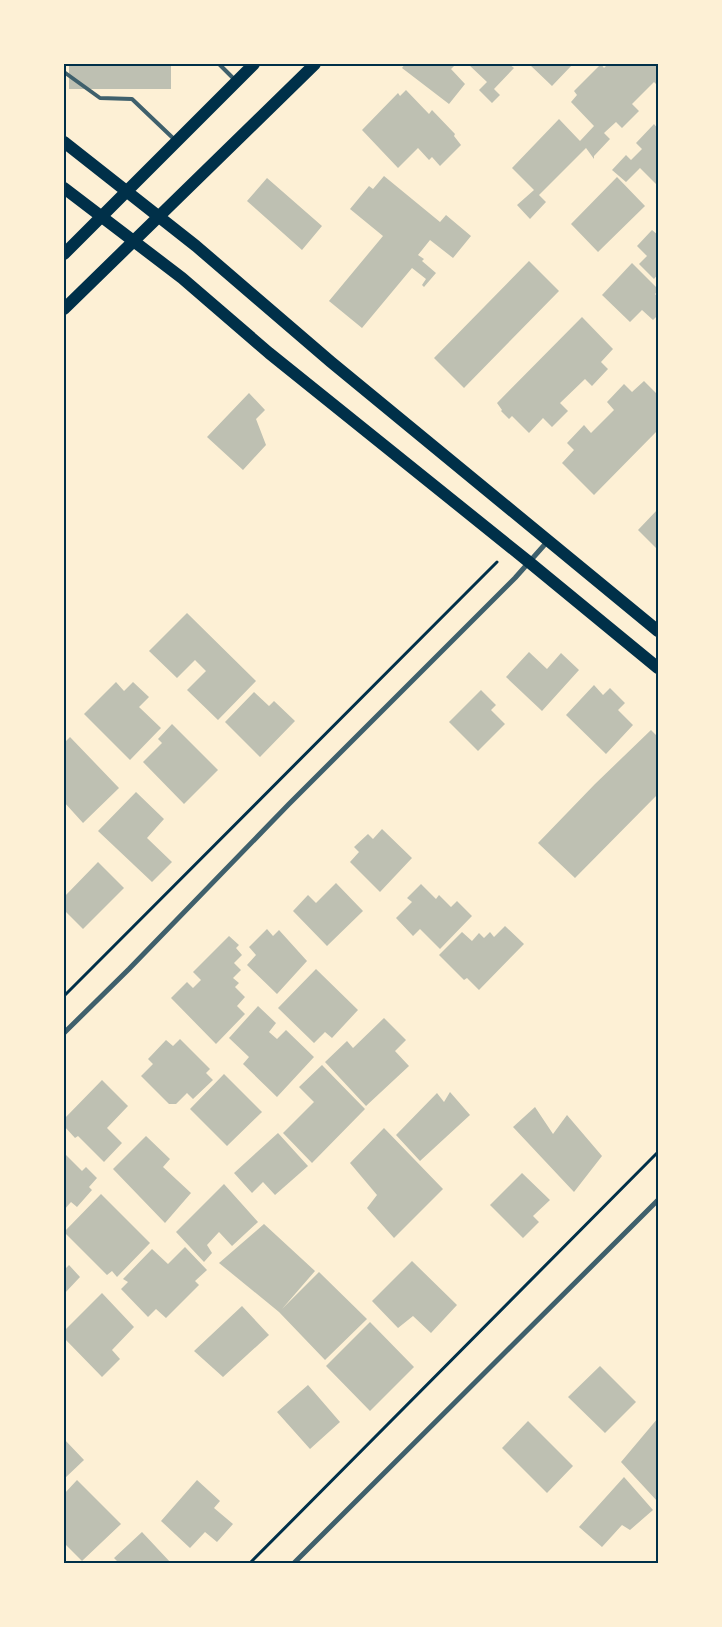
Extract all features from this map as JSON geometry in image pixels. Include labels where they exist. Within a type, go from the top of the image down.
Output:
[{"type":"main road","points":[[64,254],[254,64]]},
{"type":"main road","points":[[64,309],[316,64]]},
{"type":"main road","points":[[64,142],[196,246],[331,362],[658,630]]},
{"type":"main road","points":[[64,188],[182,278],[269,353],[658,668]]},
{"type":"street","points":[[64,1034],[285,808],[487,606],[548,540]]},
{"type":"street","points":[[294,1563],[658,1200]]},
{"type":"lane","points":[[219,64],[237,81]]},
{"type":"lane","points":[[64,72],[100,98],[132,99],[177,141]]},
{"type":"path","points":[[64,996],[496,562]]},
{"type":"path","points":[[250,1563],[658,1152]]},
{"type":"building","points":[[69,64],[171,64],[171,89],[69,89]]},
{"type":"building","points":[[405,64],[456,64],[451,69],[465,84],[449,104],[402,68]]},
{"type":"building","points":[[468,64],[509,64],[514,68],[494,89],[500,95],[492,103],[479,90],[487,82]]},
{"type":"building","points":[[529,64],[573,64],[552,86]]},
{"type":"building","points":[[601,64],[604,68],[608,64],[658,64],[658,86],[654,82],[632,104],[639,111],[622,128],[616,122],[604,133],[610,139],[594,156],[594,159],[586,148],[539,195],[546,202],[530,219],[517,205],[534,190],[512,168],[559,119],[580,141],[594,126],[571,102],[577,95],[574,91]]},
{"type":"building","points":[[406,90],[429,114],[432,110],[455,134],[454,136],[461,145],[440,166],[432,157],[429,160],[418,148],[398,168],[362,130],[398,93],[400,96]]},
{"type":"building","points":[[654,124],[658,129],[658,186],[640,168],[626,182],[612,170],[626,155],[631,160],[642,149],[636,143]]},
{"type":"building","points":[[384,176],[440,222],[446,215],[471,236],[453,258],[430,240],[418,255],[436,273],[424,287],[422,285],[426,279],[412,268],[362,328],[329,301],[383,236],[350,209],[369,186],[373,189]]},
{"type":"building","points":[[617,177],[645,206],[598,252],[571,224]]},
{"type":"building","points":[[267,178],[322,226],[302,250],[247,201]]},
{"type":"building","points":[[652,230],[658,235],[658,274],[654,279],[639,264],[647,256],[637,246]]},
{"type":"building","points":[[529,261],[559,291],[464,388],[434,358]]},
{"type":"building","points":[[632,263],[658,289],[655,294],[658,297],[658,315],[653,320],[642,310],[630,322],[602,295]]},
{"type":"building","points":[[582,317],[613,349],[601,362],[608,369],[592,386],[585,379],[560,403],[568,411],[552,427],[543,418],[529,433],[512,416],[509,419],[501,411],[497,403]]},
{"type":"building","points":[[644,381],[658,395],[658,430],[594,495],[562,463],[574,450],[567,443],[584,425],[591,433],[614,410],[607,402],[624,384],[632,392]]},
{"type":"building","points":[[249,393],[265,410],[256,419],[266,445],[243,470],[207,437]]},
{"type":"building","points":[[658,509],[658,550],[638,530]]},
{"type":"building","points":[[187,613],[256,681],[218,720],[187,690],[206,671],[195,660],[177,678],[149,651]]},
{"type":"building","points":[[529,652],[547,669],[561,653],[579,670],[542,711],[506,677]]},
{"type":"building","points":[[116,682],[124,691],[133,682],[149,697],[139,707],[161,728],[130,760],[84,714]]},
{"type":"building","points":[[594,685],[603,695],[610,688],[625,703],[618,710],[633,725],[606,754],[566,715]]},
{"type":"building","points":[[481,690],[496,705],[491,710],[505,724],[478,751],[449,722]]},
{"type":"building","points":[[254,692],[269,706],[274,701],[295,721],[260,757],[225,722]]},
{"type":"building","points":[[172,724],[218,770],[184,804],[143,762],[162,743],[158,739]]},
{"type":"building","points":[[651,730],[658,737],[658,794],[575,878],[538,843]]},
{"type":"building","points":[[70,737],[119,788],[83,823],[64,802],[64,743]]},
{"type":"building","points":[[136,792],[164,819],[147,838],[172,862],[152,882],[98,831]]},
{"type":"building","points":[[382,829],[412,858],[380,892],[350,862],[359,852],[354,847],[368,834],[373,839]]},
{"type":"building","points":[[98,862],[124,888],[83,929],[64,910],[64,897]]},
{"type":"building","points":[[336,883],[363,911],[327,946],[293,911],[308,895],[316,903]]},
{"type":"building","points":[[421,884],[436,899],[439,895],[451,907],[457,901],[472,916],[440,949],[420,929],[413,936],[396,918],[412,902],[407,898]]},
{"type":"building","points":[[505,926],[524,944],[479,990],[467,978],[464,980],[439,955],[462,932],[472,941],[479,933],[484,938],[490,932],[494,937]]},
{"type":"building","points":[[267,929],[273,936],[279,930],[307,961],[277,994],[247,965],[256,955],[249,947]]},
{"type":"building","points":[[229,936],[239,945],[236,948],[242,955],[234,963],[241,970],[233,978],[239,983],[235,987],[245,997],[237,1006],[245,1014],[216,1044],[171,998],[187,982],[193,988],[201,980],[193,972]]},
{"type":"building","points":[[316,969],[358,1010],[332,1038],[325,1032],[314,1043],[278,1008]]},
{"type":"building","points":[[258,1006],[276,1023],[269,1032],[277,1039],[286,1030],[314,1057],[277,1097],[243,1064],[249,1057],[229,1038]]},
{"type":"building","points":[[384,1018],[406,1040],[395,1051],[409,1066],[366,1106],[325,1062],[347,1041],[353,1048]]},
{"type":"building","points":[[180,1039],[210,1069],[206,1073],[213,1080],[193,1099],[187,1093],[176,1104],[169,1104],[141,1076],[153,1064],[148,1059],[166,1040],[173,1046]]},
{"type":"building","points":[[322,1065],[365,1109],[312,1163],[283,1133],[314,1102],[299,1087]]},
{"type":"building","points":[[224,1074],[262,1112],[227,1146],[190,1109]]},
{"type":"building","points":[[102,1080],[128,1106],[107,1128],[122,1143],[104,1162],[78,1136],[75,1138],[64,1126],[64,1119]]},
{"type":"building","points":[[450,1092],[470,1115],[420,1161],[396,1135],[437,1093],[444,1102]]},
{"type":"building","points":[[535,1107],[553,1134],[567,1115],[602,1156],[574,1192],[513,1127]]},
{"type":"building","points":[[384,1128],[443,1189],[394,1238],[367,1208],[377,1195],[350,1163]]},
{"type":"building","points":[[278,1133],[308,1166],[275,1195],[263,1182],[252,1193],[234,1173]]},
{"type":"building","points":[[146,1136],[170,1159],[163,1167],[191,1193],[165,1223],[113,1169]]},
{"type":"building","points":[[64,1153],[82,1171],[86,1167],[97,1178],[89,1187],[92,1190],[77,1207],[71,1202],[64,1210]]},
{"type":"building","points":[[522,1173],[550,1200],[533,1216],[539,1222],[523,1238],[490,1205]]},
{"type":"building","points":[[224,1184],[258,1222],[232,1246],[219,1232],[207,1245],[212,1253],[204,1262],[176,1232]]},
{"type":"building","points":[[101,1194],[150,1243],[117,1277],[112,1271],[107,1275],[64,1232]]},
{"type":"building","points":[[264,1224],[315,1271],[282,1309],[319,1272],[367,1319],[325,1360],[279,1312],[219,1263]]},
{"type":"building","points":[[185,1247],[207,1270],[195,1281],[199,1285],[166,1318],[156,1309],[148,1317],[121,1289],[128,1282],[123,1279],[152,1249],[168,1264]]},
{"type":"building","points":[[412,1261],[457,1305],[431,1333],[413,1316],[398,1328],[372,1301]]},
{"type":"building","points":[[69,1265],[80,1277],[64,1294],[64,1266],[66,1268]]},
{"type":"building","points":[[102,1293],[134,1327],[112,1350],[120,1359],[102,1377],[64,1338],[64,1331]]},
{"type":"building","points":[[242,1306],[269,1335],[223,1377],[194,1351]]},
{"type":"building","points":[[370,1322],[414,1367],[370,1411],[326,1366]]},
{"type":"building","points":[[600,1366],[636,1402],[605,1433],[568,1397]]},
{"type":"building","points":[[308,1385],[340,1422],[310,1449],[277,1412]]},
{"type":"building","points":[[658,1418],[658,1502],[621,1462]]},
{"type":"building","points":[[528,1421],[573,1466],[547,1493],[502,1448]]},
{"type":"building","points":[[64,1439],[84,1460],[64,1479]]},
{"type":"building","points":[[624,1477],[653,1510],[630,1530],[622,1525],[602,1547],[579,1527]]},
{"type":"building","points":[[77,1480],[121,1524],[82,1561],[64,1543],[64,1494]]},
{"type":"building","points":[[197,1480],[220,1501],[214,1508],[233,1524],[217,1542],[205,1532],[190,1548],[161,1521]]},
{"type":"building","points":[[142,1532],[171,1563],[119,1563],[114,1558]]}]
